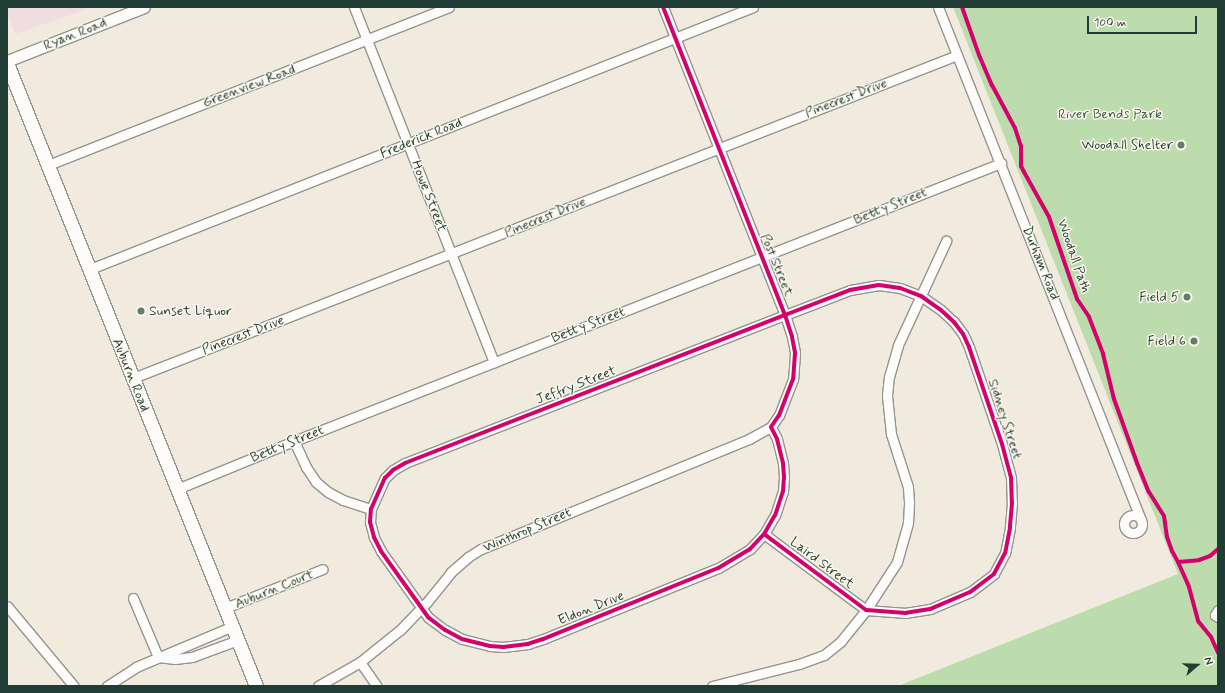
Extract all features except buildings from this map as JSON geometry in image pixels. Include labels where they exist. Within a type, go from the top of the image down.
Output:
[{"type":"main road","name":"Auburn Road","points":[[7,62],[256,686]]},
{"type":"street","name":"Ryan Road","points":[[7,62],[144,7]]},
{"type":"street","name":"Howe Street","points":[[354,7],[494,362]]},
{"type":"street","name":"Greenview Road","points":[[48,165],[449,7]]},
{"type":"street","name":"Post Street","points":[[663,7],[785,315],[792,338],[795,364],[793,379],[771,427]]},
{"type":"street","name":"Frederick Road","points":[[90,269],[753,7]]},
{"type":"street","name":"Durham Road","points":[[938,7],[1141,520]]},
{"type":"street","name":"Pinecrest Drive","points":[[133,378],[957,55]]},
{"type":"street","name":"Betty Street","points":[[177,489],[294,441],[1001,163]]},
{"type":"street","points":[[712,686],[799,664],[824,655],[841,641],[866,610],[897,562],[908,523],[909,502],[908,487],[892,434],[887,395],[892,361],[946,241]]},
{"type":"street","name":"Jeffry Street","points":[[421,609],[377,545],[370,522],[371,510],[385,478],[393,470],[405,463],[850,290],[869,286],[886,285],[900,288],[921,296]]},
{"type":"street","name":"Sidney Street","points":[[866,610],[895,613],[917,612],[943,605],[970,592],[987,581],[999,566],[1005,553],[1010,528],[1012,503],[1009,467],[969,347],[963,334],[954,322],[941,310],[921,296]]},
{"type":"street","points":[[764,534],[779,504],[784,477],[783,463],[777,439],[771,427]]},
{"type":"street","name":"Winthrop Street","points":[[318,686],[360,662],[400,630],[421,609],[451,572],[468,557],[481,549],[749,439],[771,427]]},
{"type":"street","points":[[294,441],[306,467],[316,482],[328,492],[343,500],[371,510]]},
{"type":"street","points":[[1127,517],[1135,514],[1141,520],[1141,528],[1133,533],[1127,531],[1124,525],[1127,517],[1135,506]]},
{"type":"street","name":"Laird Street","points":[[764,534],[866,610]]},
{"type":"street","name":"Eldon Drive","points":[[421,609],[437,625],[462,639],[490,646],[503,647],[528,644],[718,568],[741,556],[764,534]]},
{"type":"street","name":"Auburn Court","points":[[225,608],[323,569]]},
{"type":"street","points":[[133,598],[158,657]]},
{"type":"street","points":[[7,606],[74,686]]},
{"type":"street","points":[[107,686],[136,667],[233,626]]},
{"type":"street","points":[[158,657],[176,659],[192,657],[238,640]]},
{"type":"street","points":[[360,662],[376,686]]},
{"type":"shaded area","points":[[7,7],[93,7],[15,34],[7,14]]},
{"type":"green space","name":"River Bends Park","points":[[953,7],[1218,7],[1218,686],[898,686],[1178,574]]},
{"type":"cycle path","points":[[663,7],[785,315],[792,337],[795,353],[793,379],[779,415],[771,427],[777,439],[783,463],[784,477],[783,491],[775,515],[764,534],[750,549],[718,568],[543,639],[528,644],[503,647],[490,646],[462,639],[445,630],[428,617],[381,551],[374,537],[370,522],[371,509],[385,478],[393,470],[405,463],[785,315],[850,290],[879,285],[900,288],[921,296],[941,310],[954,322],[963,334],[969,347],[1002,444],[1011,478],[1012,503],[1010,528],[1005,553],[994,574],[970,592],[930,609],[906,613],[866,610],[764,534]]},
{"type":"cycle path","name":"Woodall Path","points":[[962,7],[979,55],[992,85],[1015,128],[1021,146],[1021,166],[1049,217],[1077,299],[1089,317],[1103,354],[1114,399],[1137,463],[1149,492],[1164,516],[1167,537],[1172,551],[1178,562],[1199,560],[1210,556],[1218,549]]},
{"type":"cycle path","points":[[1178,562],[1189,587],[1198,621],[1211,637],[1218,653]]},
{"type":"place","name":"Woodall Shelter","points":[[1181,145]]},
{"type":"place","name":"Field 5","points":[[1187,297]]},
{"type":"place","name":"Sunset Liquor","points":[[141,311]]},
{"type":"place","name":"Field 6","points":[[1194,341]]}]
